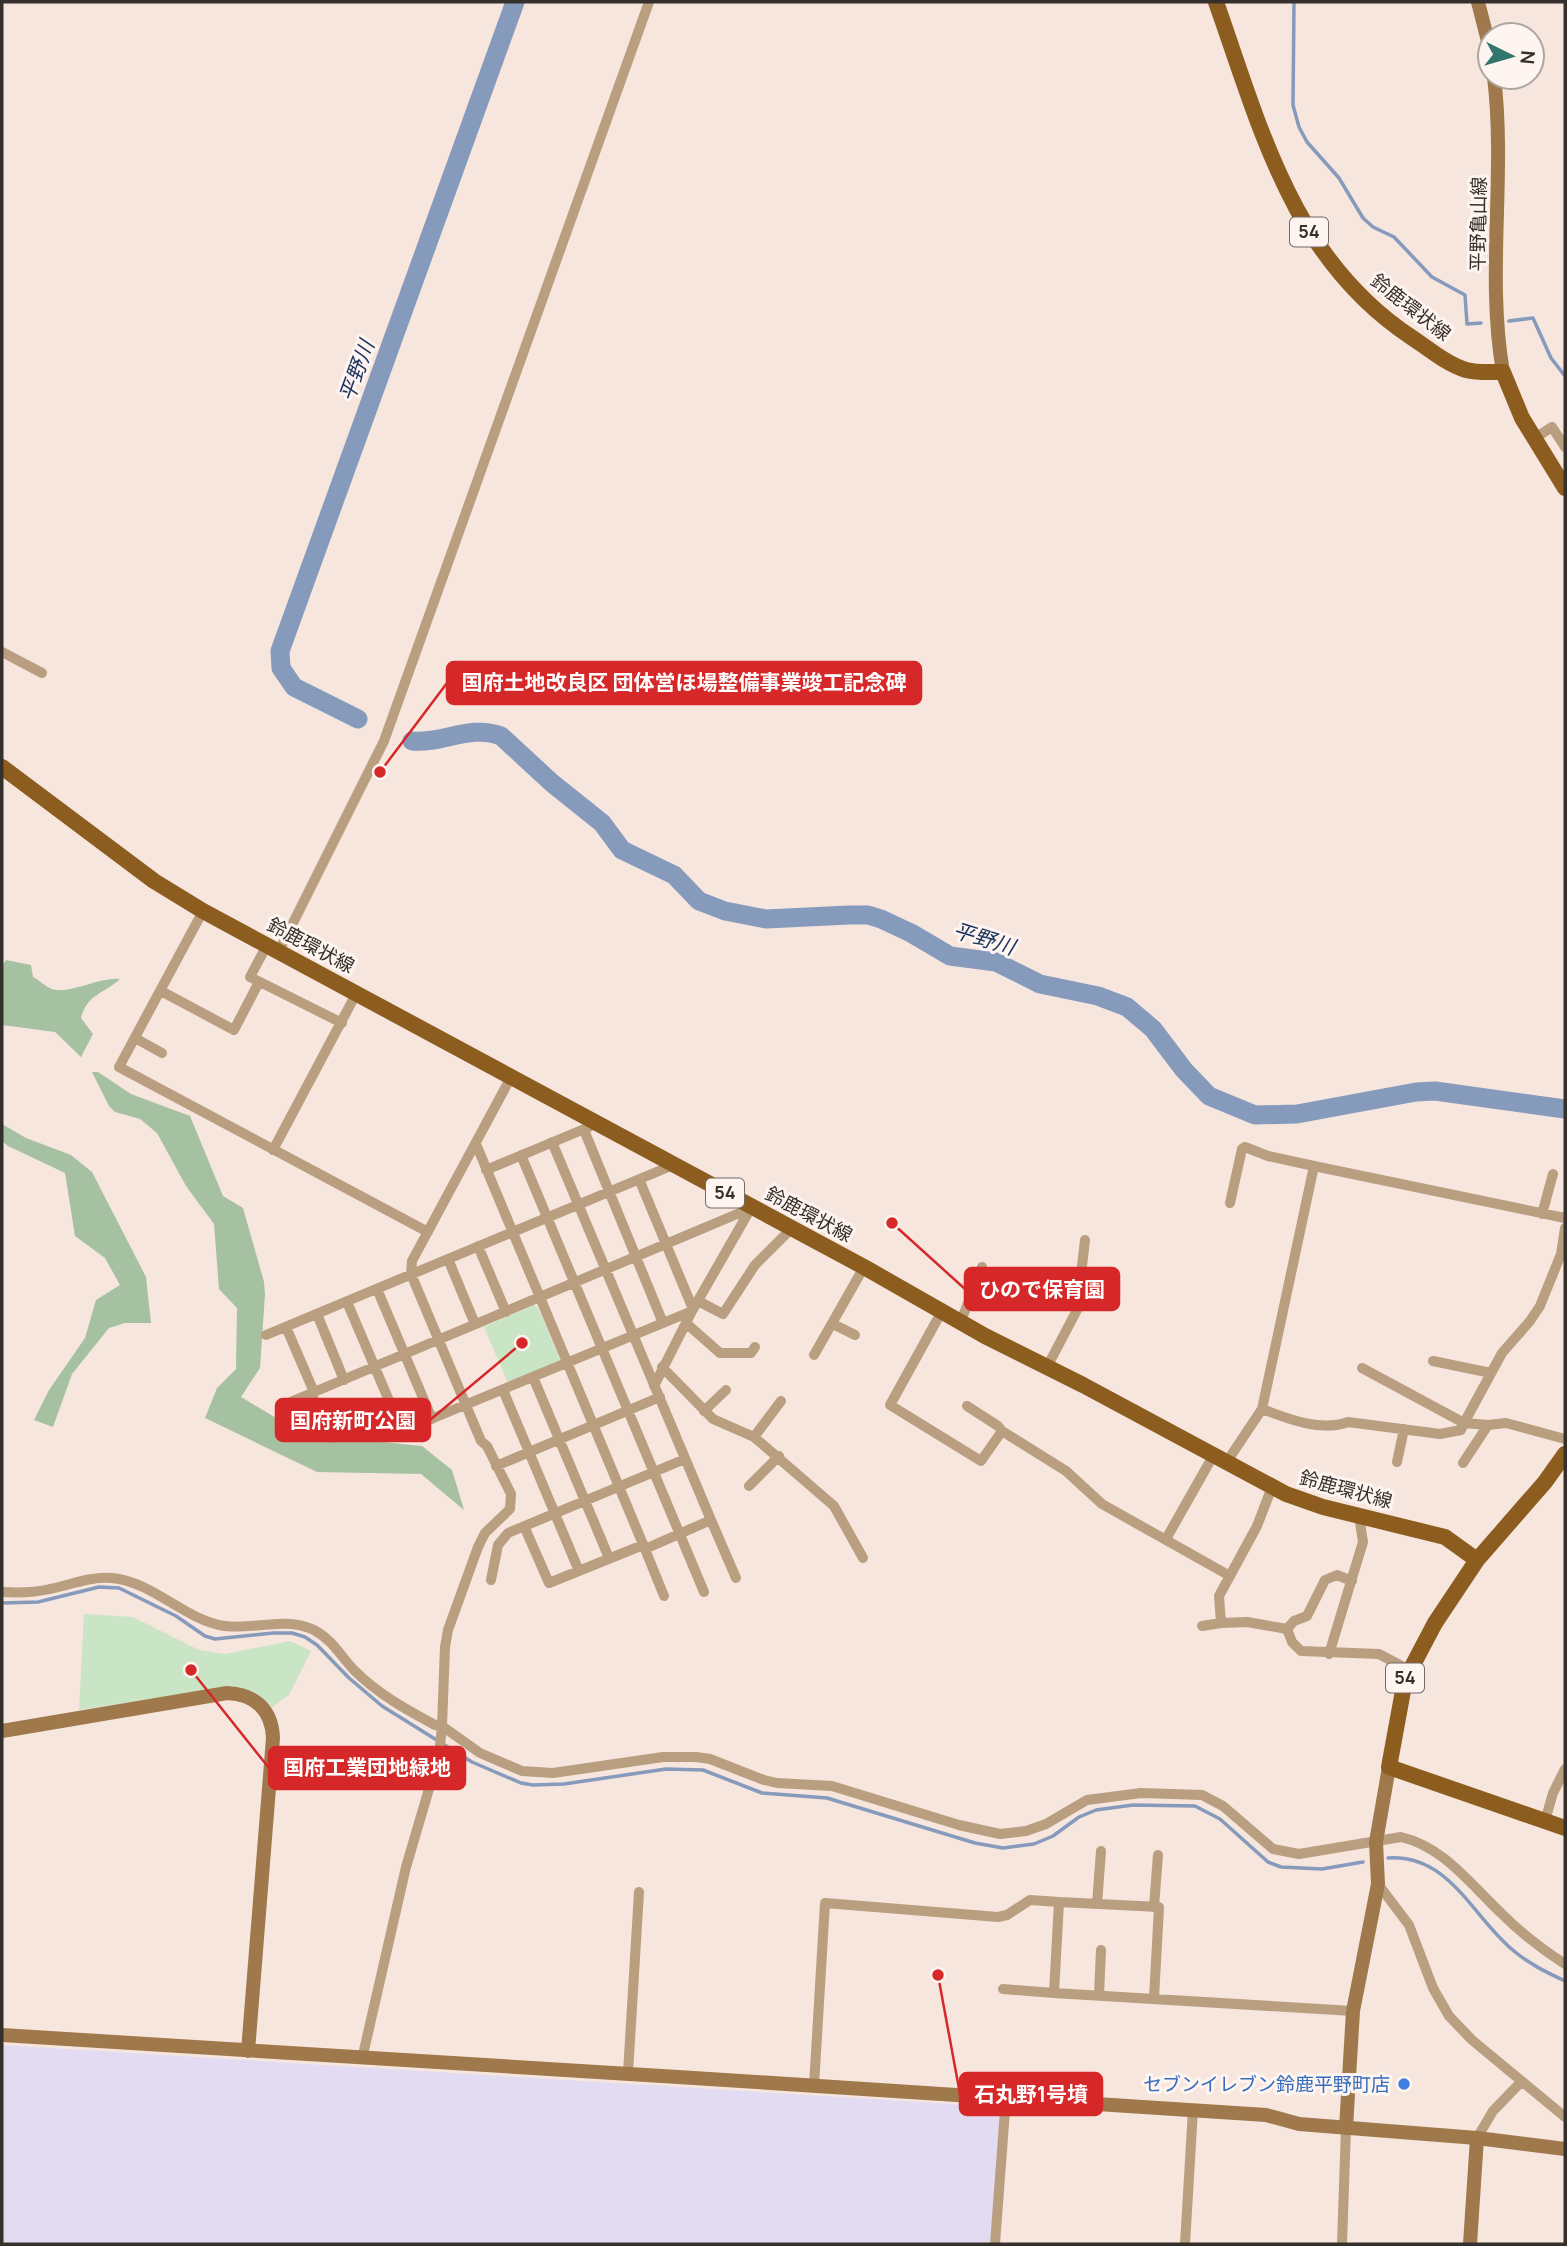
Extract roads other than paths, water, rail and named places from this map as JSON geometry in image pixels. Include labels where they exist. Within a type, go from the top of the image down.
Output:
[{"type":"main road","name":"鈴鹿環状線","points":[[1216,2],[1283,184],[1306,228],[1333,267],[1377,311],[1457,367],[1472,371],[1503,372]]},
{"type":"main road","points":[[1503,372],[1514,402],[1565,488]]},
{"type":"main road","name":"鈴鹿環状線","points":[[2,767],[154,881],[203,911],[511,1077],[589,1126],[672,1164],[1286,1494],[1323,1507],[1445,1537],[1477,1560]]},
{"type":"main road","name":"54","points":[[1389,1767],[1401,1692],[1409,1670],[1435,1623],[1477,1560],[1545,1482],[1565,1454]]},
{"type":"main road","points":[[1389,1767],[1565,1828]]},
{"type":"street","points":[[342,1023],[250,977],[273,948],[384,741],[649,2]]},
{"type":"street","points":[[1478,2],[1483,21]]},
{"type":"street","name":"平野亀山線","points":[[1494,91],[1499,219],[1497,325],[1503,372]]},
{"type":"street","points":[[1535,438],[1552,427],[1565,447]]},
{"type":"street","points":[[2,652],[42,673]]},
{"type":"street","points":[[203,911],[119,1067],[428,1232]]},
{"type":"street","points":[[160,991],[234,1030],[259,982]]},
{"type":"street","points":[[273,1150],[356,993]]},
{"type":"street","points":[[135,1038],[162,1053]]},
{"type":"street","points":[[362,2059],[406,1867],[439,1755],[448,1630],[485,1533],[510,1509],[511,1493],[481,1441],[411,1274],[412,1261],[511,1077]]},
{"type":"street","points":[[486,1170],[589,1126],[608,1192],[663,1323]]},
{"type":"street","points":[[552,1142],[736,1578]]},
{"type":"street","points":[[476,1144],[664,1596]]},
{"type":"street","points":[[1230,1203],[1242,1149],[1245,1147],[1268,1156],[1565,1218]]},
{"type":"street","points":[[521,1155],[704,1592]]},
{"type":"street","points":[[266,1335],[672,1164]]},
{"type":"street","points":[[1166,1539],[1219,1459],[1262,1409],[1314,1166]]},
{"type":"street","points":[[1542,1214],[1553,1174]]},
{"type":"street","points":[[639,1179],[695,1307]]},
{"type":"street","points":[[288,1403],[750,1208]]},
{"type":"street","points":[[654,1386],[750,1208]]},
{"type":"street","points":[[347,1302],[402,1431],[633,1336],[695,1307],[723,1314],[755,1265],[792,1228]]},
{"type":"street","points":[[1262,1409],[1291,1420],[1319,1425],[1341,1425],[1348,1422],[1440,1434],[1461,1430],[1502,1353],[1540,1306],[1561,1254],[1565,1228]]},
{"type":"street","points":[[1047,1367],[1077,1310],[1085,1240]]},
{"type":"street","points":[[478,1246],[506,1312]]},
{"type":"street","points":[[448,1259],[475,1324]]},
{"type":"street","points":[[961,1321],[982,1267]]},
{"type":"street","points":[[814,1355],[864,1268]]},
{"type":"street","points":[[377,1289],[432,1419]]},
{"type":"street","points":[[942,1311],[890,1405],[981,1461],[1002,1431]]},
{"type":"street","points":[[317,1314],[344,1380]]},
{"type":"street","points":[[687,1324],[720,1353],[751,1353],[755,1347]]},
{"type":"street","points":[[833,1324],[855,1335]]},
{"type":"street","points":[[286,1327],[331,1438]]},
{"type":"street","points":[[1433,1362],[1491,1373]]},
{"type":"street","points":[[663,1367],[704,1410],[723,1424],[754,1437],[834,1506],[863,1558]]},
{"type":"street","points":[[1362,1368],[1464,1423],[1506,1423],[1565,1439]]},
{"type":"street","points":[[533,1377],[609,1558]]},
{"type":"street","points":[[503,1390],[579,1571]]},
{"type":"street","points":[[704,1410],[726,1390]]},
{"type":"street","points":[[496,1466],[660,1397]]},
{"type":"street","points":[[754,1437],[781,1401]]},
{"type":"street","points":[[967,1406],[1066,1471],[1102,1504],[1230,1576]]},
{"type":"street","points":[[1463,1463],[1488,1425]]},
{"type":"street","points":[[1397,1462],[1404,1429]]},
{"type":"street","points":[[749,1486],[779,1456]]},
{"type":"street","points":[[491,1580],[494,1559],[502,1539],[508,1533],[685,1459]]},
{"type":"street","points":[[1221,1623],[1219,1596],[1257,1526],[1272,1486]]},
{"type":"street","points":[[1329,1654],[1364,1540],[1359,1516]]},
{"type":"street","points":[[524,1526],[549,1583],[711,1520]]},
{"type":"street","points":[[1287,1629],[1294,1621],[1307,1616],[1325,1580],[1337,1575],[1352,1581]]},
{"type":"street","points":[[2,1592],[40,1591],[111,1578],[136,1584],[212,1623],[258,1627],[288,1623],[299,1625],[325,1637],[355,1671],[389,1699],[480,1753],[522,1771],[553,1773],[663,1756],[696,1756],[764,1780],[832,1786],[971,1828],[1000,1834],[1026,1831],[1046,1824],[1087,1800],[1141,1793],[1202,1795],[1213,1799],[1273,1849],[1286,1853],[1299,1854],[1401,1837],[1444,1857],[1470,1880],[1501,1914],[1565,1965]]},
{"type":"street","points":[[1202,1626],[1247,1622],[1287,1629]]},
{"type":"street","points":[[1287,1629],[1292,1642],[1301,1651],[1379,1654],[1409,1670]]},
{"type":"street","points":[[2,1731],[227,1693],[250,1697],[264,1709],[270,1717],[273,1738],[248,2051]]},
{"type":"street","points":[[1342,2244],[1353,2011],[1378,1884],[1376,1842],[1389,1767]]},
{"type":"street","points":[[1545,1821],[1553,1793],[1565,1769]]},
{"type":"street","points":[[1097,1904],[1101,1851]]},
{"type":"street","points":[[1154,1907],[1157,1855]]},
{"type":"street","points":[[1378,1884],[1409,1925],[1433,1988],[1449,2016],[1472,2040],[1565,2117]]},
{"type":"street","points":[[628,2073],[639,1892]]},
{"type":"street","points":[[814,2086],[825,1903],[998,1917],[1007,1915],[1030,1900],[1159,1907],[1154,1998]]},
{"type":"street","points":[[1054,1993],[1059,1902]]},
{"type":"street","points":[[1099,1995],[1101,1950]]},
{"type":"street","points":[[1003,1989],[1353,2011]]},
{"type":"street","points":[[2,2035],[1266,2115],[1300,2124],[1477,2138],[1565,2149]]},
{"type":"street","points":[[1470,2244],[1477,2138],[1493,2111],[1521,2082]]},
{"type":"street","points":[[995,2244],[1006,2097]]},
{"type":"street","points":[[1185,2244],[1193,2110]]},
{"type":"waterway","name":"平野川","points":[[358,719],[294,687],[281,668],[280,651],[515,2]]},
{"type":"waterway","points":[[1294,2],[1293,105],[1299,127],[1307,142],[1339,178],[1363,218],[1373,227],[1394,237],[1432,277],[1465,295],[1467,324],[1481,323]]},
{"type":"waterway","points":[[1509,321],[1533,318],[1551,358],[1565,376]]},
{"type":"waterway","name":"平野川","points":[[412,741],[479,732],[501,736],[552,783],[602,823],[622,850],[674,875],[699,901],[725,911],[766,919],[868,915],[911,933],[950,956],[996,962],[1040,984],[1098,996],[1127,1007],[1153,1029],[1184,1070],[1209,1096],[1255,1115],[1297,1114],[1416,1092],[1435,1091],[1565,1109]]},
{"type":"waterway","points":[[2,1603],[38,1602],[99,1587],[119,1588],[215,1639],[273,1633],[292,1633],[305,1637],[382,1706],[472,1762],[521,1783],[564,1784],[666,1769],[703,1770],[762,1793],[827,1798],[975,1843],[1003,1848],[1034,1844],[1053,1836],[1079,1817],[1096,1810],[1133,1805],[1195,1806],[1220,1819],[1268,1862],[1281,1867],[1322,1869],[1363,1862]]},
{"type":"waterway","points":[[1388,1858],[1410,1859],[1428,1866],[1444,1877],[1514,1951],[1565,1981]]},
{"type":"place","name":"国府土地改良区 団体営ほ場整備事業竣工記念碑","points":[[380,772]]},
{"type":"place","name":"ひので保育園","points":[[892,1223]]},
{"type":"place","name":"国府新町公園","points":[[522,1343]]},
{"type":"place","name":"国府工業団地緑地","points":[[191,1670]]},
{"type":"place","name":"石丸野1号墳","points":[[938,1975]]},
{"type":"place","name":"セブンイレブン鈴鹿平野町店","points":[[1404,2084]]}]
